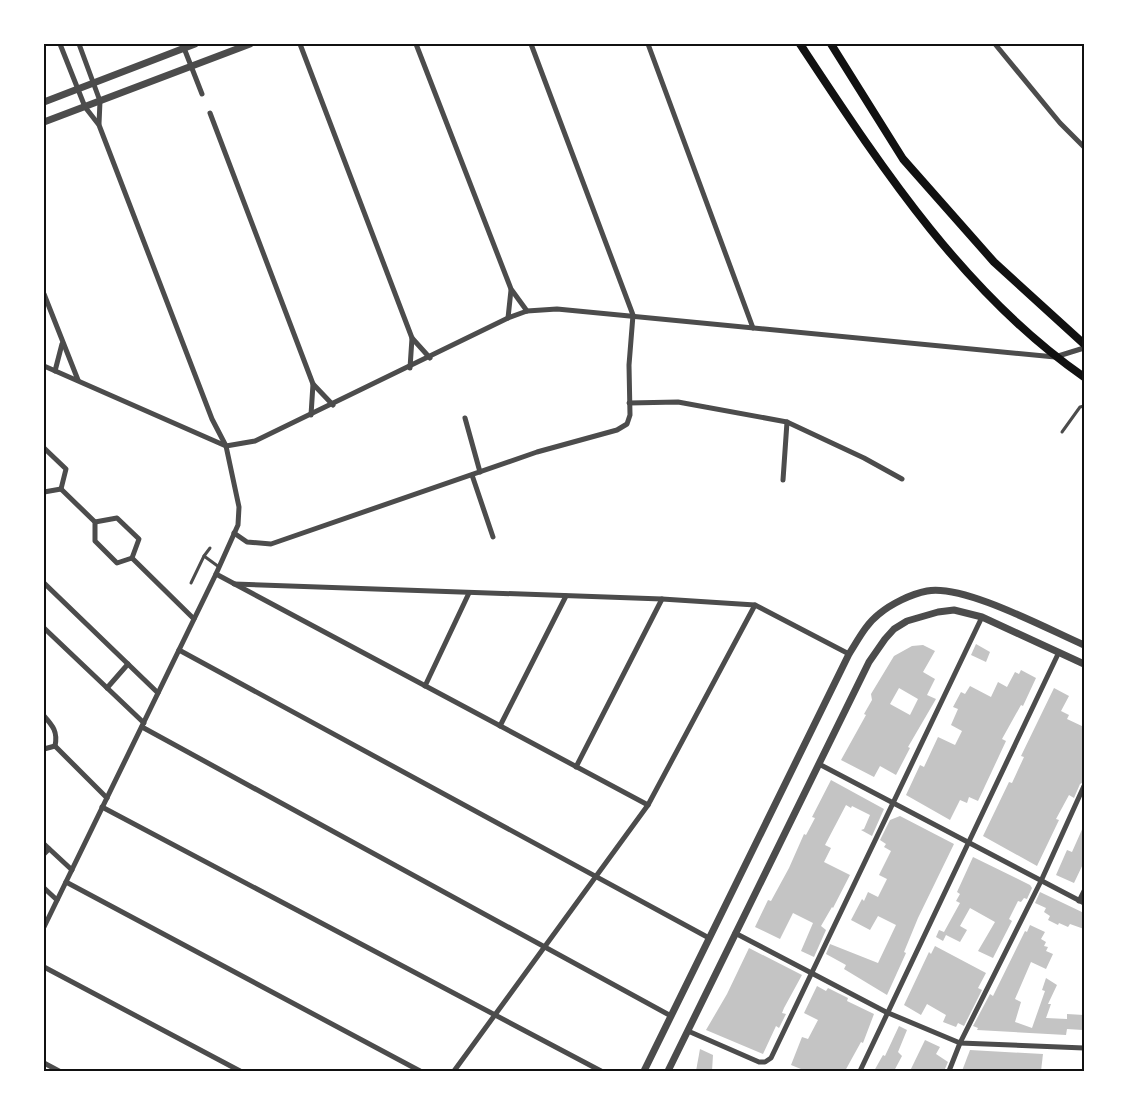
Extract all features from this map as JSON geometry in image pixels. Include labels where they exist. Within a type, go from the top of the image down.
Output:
[{"type":"main road","points":[[800,44],[884,171],[971,277],[1055,357],[1084,378]]},
{"type":"main road","points":[[831,44],[903,159],[994,262],[1084,344]]},
{"type":"street","points":[[44,927],[219,568],[238,525],[239,507],[226,446],[212,419],[99,124],[85,107],[60,44]]},
{"type":"street","points":[[79,44],[100,101],[99,124]]},
{"type":"street","points":[[44,102],[195,44]]},
{"type":"street","points":[[44,122],[250,44]]},
{"type":"street","points":[[300,44],[412,338],[430,358]]},
{"type":"street","points":[[416,44],[511,289],[527,311]]},
{"type":"street","points":[[234,533],[247,542],[272,544],[537,452],[617,430],[627,424],[629,420],[629,365],[633,315],[531,44]]},
{"type":"street","points":[[648,44],[753,328]]},
{"type":"street","points":[[995,44],[1060,123],[1084,147]]},
{"type":"street","points":[[184,48],[202,94]]},
{"type":"street","points":[[210,113],[313,384],[333,404]]},
{"type":"street","points":[[508,318],[511,289]]},
{"type":"street","points":[[44,294],[62,344],[78,380]]},
{"type":"street","points":[[44,366],[226,446],[255,441],[410,368],[508,318],[527,311],[549,309],[633,315],[1055,357],[1084,348]]},
{"type":"street","points":[[410,368],[412,338]]},
{"type":"street","points":[[55,371],[62,344]]},
{"type":"street","points":[[311,415],[313,384]]},
{"type":"street","points":[[629,403],[678,402],[788,422],[864,458],[902,479]]},
{"type":"street","points":[[465,418],[480,472]]},
{"type":"street","points":[[783,480],[788,422]]},
{"type":"street","points":[[44,448],[66,469],[61,489]]},
{"type":"street","points":[[472,474],[493,537]]},
{"type":"street","points":[[44,492],[61,489]]},
{"type":"street","points":[[61,489],[95,522],[95,541],[117,563],[132,558]]},
{"type":"street","points":[[95,522],[117,518],[139,539],[132,558]]},
{"type":"street","points":[[132,558],[194,619]]},
{"type":"street","points":[[216,574],[648,805]]},
{"type":"street","points":[[44,583],[158,693]]},
{"type":"street","points":[[234,584],[662,599],[755,605],[849,654]]},
{"type":"street","points":[[644,1071],[849,654],[870,623],[879,614],[913,595],[928,591],[944,591],[972,596],[1084,645]]},
{"type":"street","points":[[425,686],[469,593]]},
{"type":"street","points":[[500,726],[566,596]]},
{"type":"street","points":[[576,767],[662,599]]},
{"type":"street","points":[[454,1071],[648,805],[755,605]]},
{"type":"street","points":[[668,1071],[870,662],[894,629],[907,621],[938,612],[954,610],[982,617],[1084,664]]},
{"type":"street","points":[[688,1031],[759,1062],[765,1062],[771,1058],[982,617]]},
{"type":"street","points":[[44,628],[143,725],[671,1016]]},
{"type":"street","points":[[179,650],[710,938]]},
{"type":"street","points":[[860,1071],[886,1012],[1059,652]]},
{"type":"street","points":[[107,688],[128,664]]},
{"type":"street","points":[[44,716],[55,728],[57,737],[55,746]]},
{"type":"street","points":[[55,746],[107,798]]},
{"type":"street","points":[[44,749],[55,746]]},
{"type":"street","points":[[819,764],[893,805],[1082,902],[1084,890]]},
{"type":"street","points":[[949,1071],[960,1043],[1041,881],[1084,786]]},
{"type":"street","points":[[102,807],[601,1071]]},
{"type":"street","points":[[44,844],[72,870]]},
{"type":"street","points":[[44,854],[49,849]]},
{"type":"street","points":[[66,882],[420,1071]]},
{"type":"street","points":[[44,888],[57,900]]},
{"type":"street","points":[[735,933],[886,1012],[960,1043],[1084,1048]]},
{"type":"street","points":[[44,967],[240,1071]]},
{"type":"street","points":[[44,1063],[59,1071]]},
{"type":"lane","points":[[1062,432],[1080,407],[1084,406]]},
{"type":"lane","points":[[190,582],[210,548]]},
{"type":"lane","points":[[204,556],[219,568]]},
{"type":"building","points":[[976,644],[990,652],[986,662],[971,655]]},
{"type":"building","points":[[923,645],[935,651],[923,672],[935,679],[927,695],[936,699],[908,747],[910,748],[896,775],[880,766],[874,777],[841,760],[866,715],[864,714],[872,700],[871,694],[894,656],[912,646]],"holes":[[[899,688],[918,699],[910,715],[890,704]]]},
{"type":"building","points":[[1021,670],[1036,678],[1023,706],[1021,705],[1002,739],[1006,741],[978,801],[969,797],[967,803],[960,800],[950,820],[906,795],[920,765],[924,767],[938,737],[955,745],[962,731],[951,725],[958,709],[953,707],[961,692],[965,694],[970,686],[991,697],[998,682],[1007,687],[1015,672],[1019,674]]},
{"type":"building","points":[[1054,688],[1069,696],[1061,711],[1069,715],[1067,719],[1084,727],[1084,782],[1080,784],[1074,798],[1069,795],[1056,819],[1059,820],[1037,866],[983,836],[1009,782],[1012,783],[1024,757],[1021,756]]},
{"type":"building","points":[[831,780],[884,809],[872,836],[861,830],[864,829],[870,815],[846,805],[825,845],[831,848],[824,862],[850,875],[833,908],[821,926],[826,930],[814,957],[801,951],[813,923],[793,913],[780,939],[755,927],[768,900],[771,901],[789,868],[804,834],[806,835],[815,818],[812,817]]},
{"type":"building","points":[[900,816],[954,844],[918,918],[904,952],[906,953],[887,995],[844,969],[846,965],[826,954],[830,944],[878,963],[896,925],[878,916],[870,930],[851,920],[868,892],[878,897],[887,879],[879,875],[891,851],[884,847],[886,844],[880,840],[890,820]]},
{"type":"building","points":[[1084,825],[1084,862],[1074,883],[1056,875],[1067,850],[1072,852]]},
{"type":"building","points":[[973,857],[1030,885],[1032,888],[1027,899],[1024,898],[1021,902],[1018,901],[1009,919],[1012,921],[993,958],[978,951],[995,922],[970,908],[960,926],[967,930],[960,942],[946,935],[943,941],[936,937],[939,930],[944,932],[960,903],[956,901],[960,894],[957,892]]},
{"type":"building","points":[[1040,892],[1084,913],[1084,929],[1070,924],[1068,927],[1059,923],[1058,925],[1048,920],[1050,916],[1044,912],[1046,908],[1035,903]]},
{"type":"building","points":[[1030,925],[1045,932],[1041,939],[1046,942],[1044,946],[1048,947],[1046,951],[1053,954],[1046,969],[1031,962],[1015,999],[1021,1002],[1015,1022],[1032,1028],[1045,991],[1042,990],[1046,978],[1057,985],[1048,1004],[1051,1004],[1046,1018],[1067,1019],[1067,1014],[1084,1015],[1083,1030],[1067,1029],[1066,1035],[977,1030],[978,1028],[973,1026],[990,994],[993,996],[1025,931],[1027,932]]},
{"type":"building","points":[[935,946],[986,973],[978,988],[982,990],[964,1026],[958,1023],[956,1027],[943,1022],[946,1015],[927,1004],[921,1015],[904,1005],[929,952],[931,954]]},
{"type":"building","points":[[749,948],[802,975],[784,1008],[782,1013],[786,1014],[779,1028],[776,1026],[763,1054],[706,1030],[727,994]]},
{"type":"building","points":[[817,986],[826,991],[828,988],[848,998],[847,1001],[874,1014],[863,1043],[861,1042],[845,1071],[806,1071],[791,1065],[802,1037],[808,1039],[818,1020],[804,1013]]},
{"type":"building","points":[[899,1026],[907,1030],[898,1052],[902,1056],[894,1071],[874,1071],[883,1055],[885,1056]]},
{"type":"building","points":[[925,1040],[940,1047],[936,1054],[948,1062],[944,1071],[910,1071]]},
{"type":"building","points":[[700,1049],[713,1055],[712,1071],[696,1071]]},
{"type":"building","points":[[970,1050],[1043,1054],[1041,1071],[962,1071]]}]
